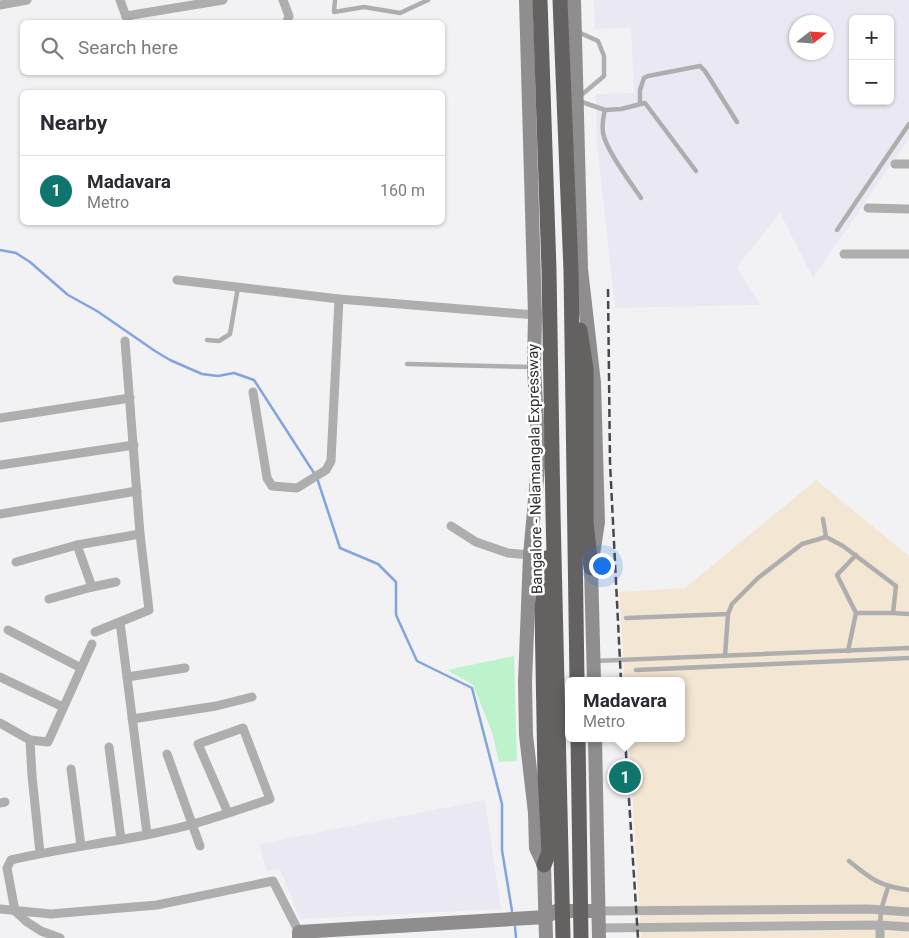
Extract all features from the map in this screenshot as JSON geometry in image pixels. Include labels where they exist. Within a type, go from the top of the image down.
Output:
[{"type":"highway","name":"Bangalore - Nelamangala Expressway","points":[[540,0],[549,270],[563,938]]},
{"type":"highway","points":[[560,0],[571,271],[577,677]]},
{"type":"highway","points":[[571,271],[586,369],[586,522],[591,568]]},
{"type":"highway","points":[[544,865],[549,852],[545,774],[542,610],[545,567],[553,513]]},
{"type":"highway","points":[[578,742],[581,938]]},
{"type":"street","points":[[0,5],[27,0]]},
{"type":"street","points":[[120,0],[127,19],[223,0]]},
{"type":"street","points":[[283,0],[289,16],[288,20]]},
{"type":"street","points":[[526,0],[535,315],[534,368],[539,456],[530,555],[525,682],[526,736],[535,813],[536,848],[544,865],[546,938]]},
{"type":"street","points":[[574,0],[581,270],[594,383],[596,442],[598,522],[591,568],[594,677]]},
{"type":"street","points":[[895,164],[909,164]]},
{"type":"street","points":[[868,208],[909,209]]},
{"type":"street","points":[[844,254],[909,254]]},
{"type":"street","points":[[177,280],[339,299],[535,315]]},
{"type":"street","points":[[253,392],[267,478],[272,486],[297,488],[326,470],[331,461],[339,299]]},
{"type":"street","points":[[94,632],[150,610],[140,534],[125,341]]},
{"type":"street","points":[[0,418],[130,398]]},
{"type":"street","points":[[0,465],[134,445]]},
{"type":"street","points":[[0,514],[137,491]]},
{"type":"street","points":[[451,526],[476,542],[508,553],[530,555]]},
{"type":"street","points":[[16,562],[77,545],[140,534]]},
{"type":"street","points":[[77,545],[92,587]]},
{"type":"street","points":[[49,599],[116,582]]},
{"type":"street","points":[[120,622],[147,834]]},
{"type":"street","points":[[8,630],[81,668]]},
{"type":"street","points":[[0,723],[30,740],[48,742],[92,644]]},
{"type":"street","points":[[127,677],[185,668]]},
{"type":"street","points":[[0,677],[63,707]]},
{"type":"street","points":[[132,719],[216,706],[252,697]]},
{"type":"street","points":[[60,938],[41,931],[15,911],[4,869],[12,860],[193,824],[228,813],[270,799],[243,728],[198,744],[228,813]]},
{"type":"street","points":[[30,740],[40,853]]},
{"type":"street","points":[[596,742],[599,933]]},
{"type":"street","points":[[108,747],[121,839]]},
{"type":"street","points":[[167,754],[200,846]]},
{"type":"street","points":[[71,769],[81,846]]},
{"type":"street","points":[[0,909],[51,914],[157,905],[273,881],[299,935],[546,917],[556,911],[881,910],[909,912]]},
{"type":"street","points":[[546,917],[556,927],[599,933],[880,925],[909,927]]},
{"type":"street","points":[[880,925],[880,938]]},
{"type":"lane","points":[[334,0],[334,12],[364,7],[400,14],[428,0]]},
{"type":"lane","points":[[574,31],[598,41],[604,56],[604,76],[576,100]]},
{"type":"lane","points":[[640,103],[641,82],[644,78],[700,66],[737,122]]},
{"type":"lane","points":[[576,100],[605,110],[621,109],[640,103],[646,104],[696,171]]},
{"type":"lane","points":[[605,110],[602,120],[603,135],[624,175],[641,198]]},
{"type":"lane","points":[[837,230],[909,124]]},
{"type":"lane","points":[[207,340],[219,341],[230,334],[238,287]]},
{"type":"lane","points":[[407,364],[534,368]]},
{"type":"lane","points":[[823,519],[826,537]]},
{"type":"lane","points":[[725,656],[728,614],[732,604],[765,572],[802,544],[826,537],[856,555],[896,586],[893,613]]},
{"type":"lane","points":[[848,651],[856,613],[837,575],[856,555]]},
{"type":"lane","points":[[856,613],[909,614]]},
{"type":"lane","points":[[626,618],[728,614]]},
{"type":"lane","points":[[594,661],[909,648]]},
{"type":"lane","points":[[636,670],[909,658]]},
{"type":"lane","points":[[849,861],[865,874],[888,887],[909,890]]},
{"type":"lane","points":[[880,925],[881,910],[888,887]]},
{"type":"shaded area","points":[[594,0],[909,0],[909,139],[813,278],[780,213],[737,267],[760,305],[615,308],[597,143],[596,94],[634,93],[631,28],[595,29]]},
{"type":"shaded area","points":[[816,480],[909,556],[909,938],[641,938],[629,742],[685,742],[685,677],[625,677],[619,592],[685,588]]},
{"type":"shaded area","points":[[485,800],[501,909],[300,919],[280,869],[267,871],[259,844]]},
{"type":"green space","points":[[514,656],[517,761],[499,762],[492,732],[473,685],[447,670]]},
{"type":"waterway","points":[[0,250],[16,253],[30,262],[68,295],[97,311],[170,360],[202,374],[218,376],[234,373],[254,380],[314,473]]},
{"type":"waterway","points":[[317,478],[340,548],[378,564],[396,582],[396,615],[417,661],[472,688],[502,804],[502,850],[512,911]]},
{"type":"waterway","points":[[515,927],[516,938]]},
{"type":"railway","points":[[608,289],[610,463],[621,677]]},
{"type":"railway","points":[[625,742],[638,938]]},
{"type":"place","name":"Madavara","points":[[625,777]]}]
